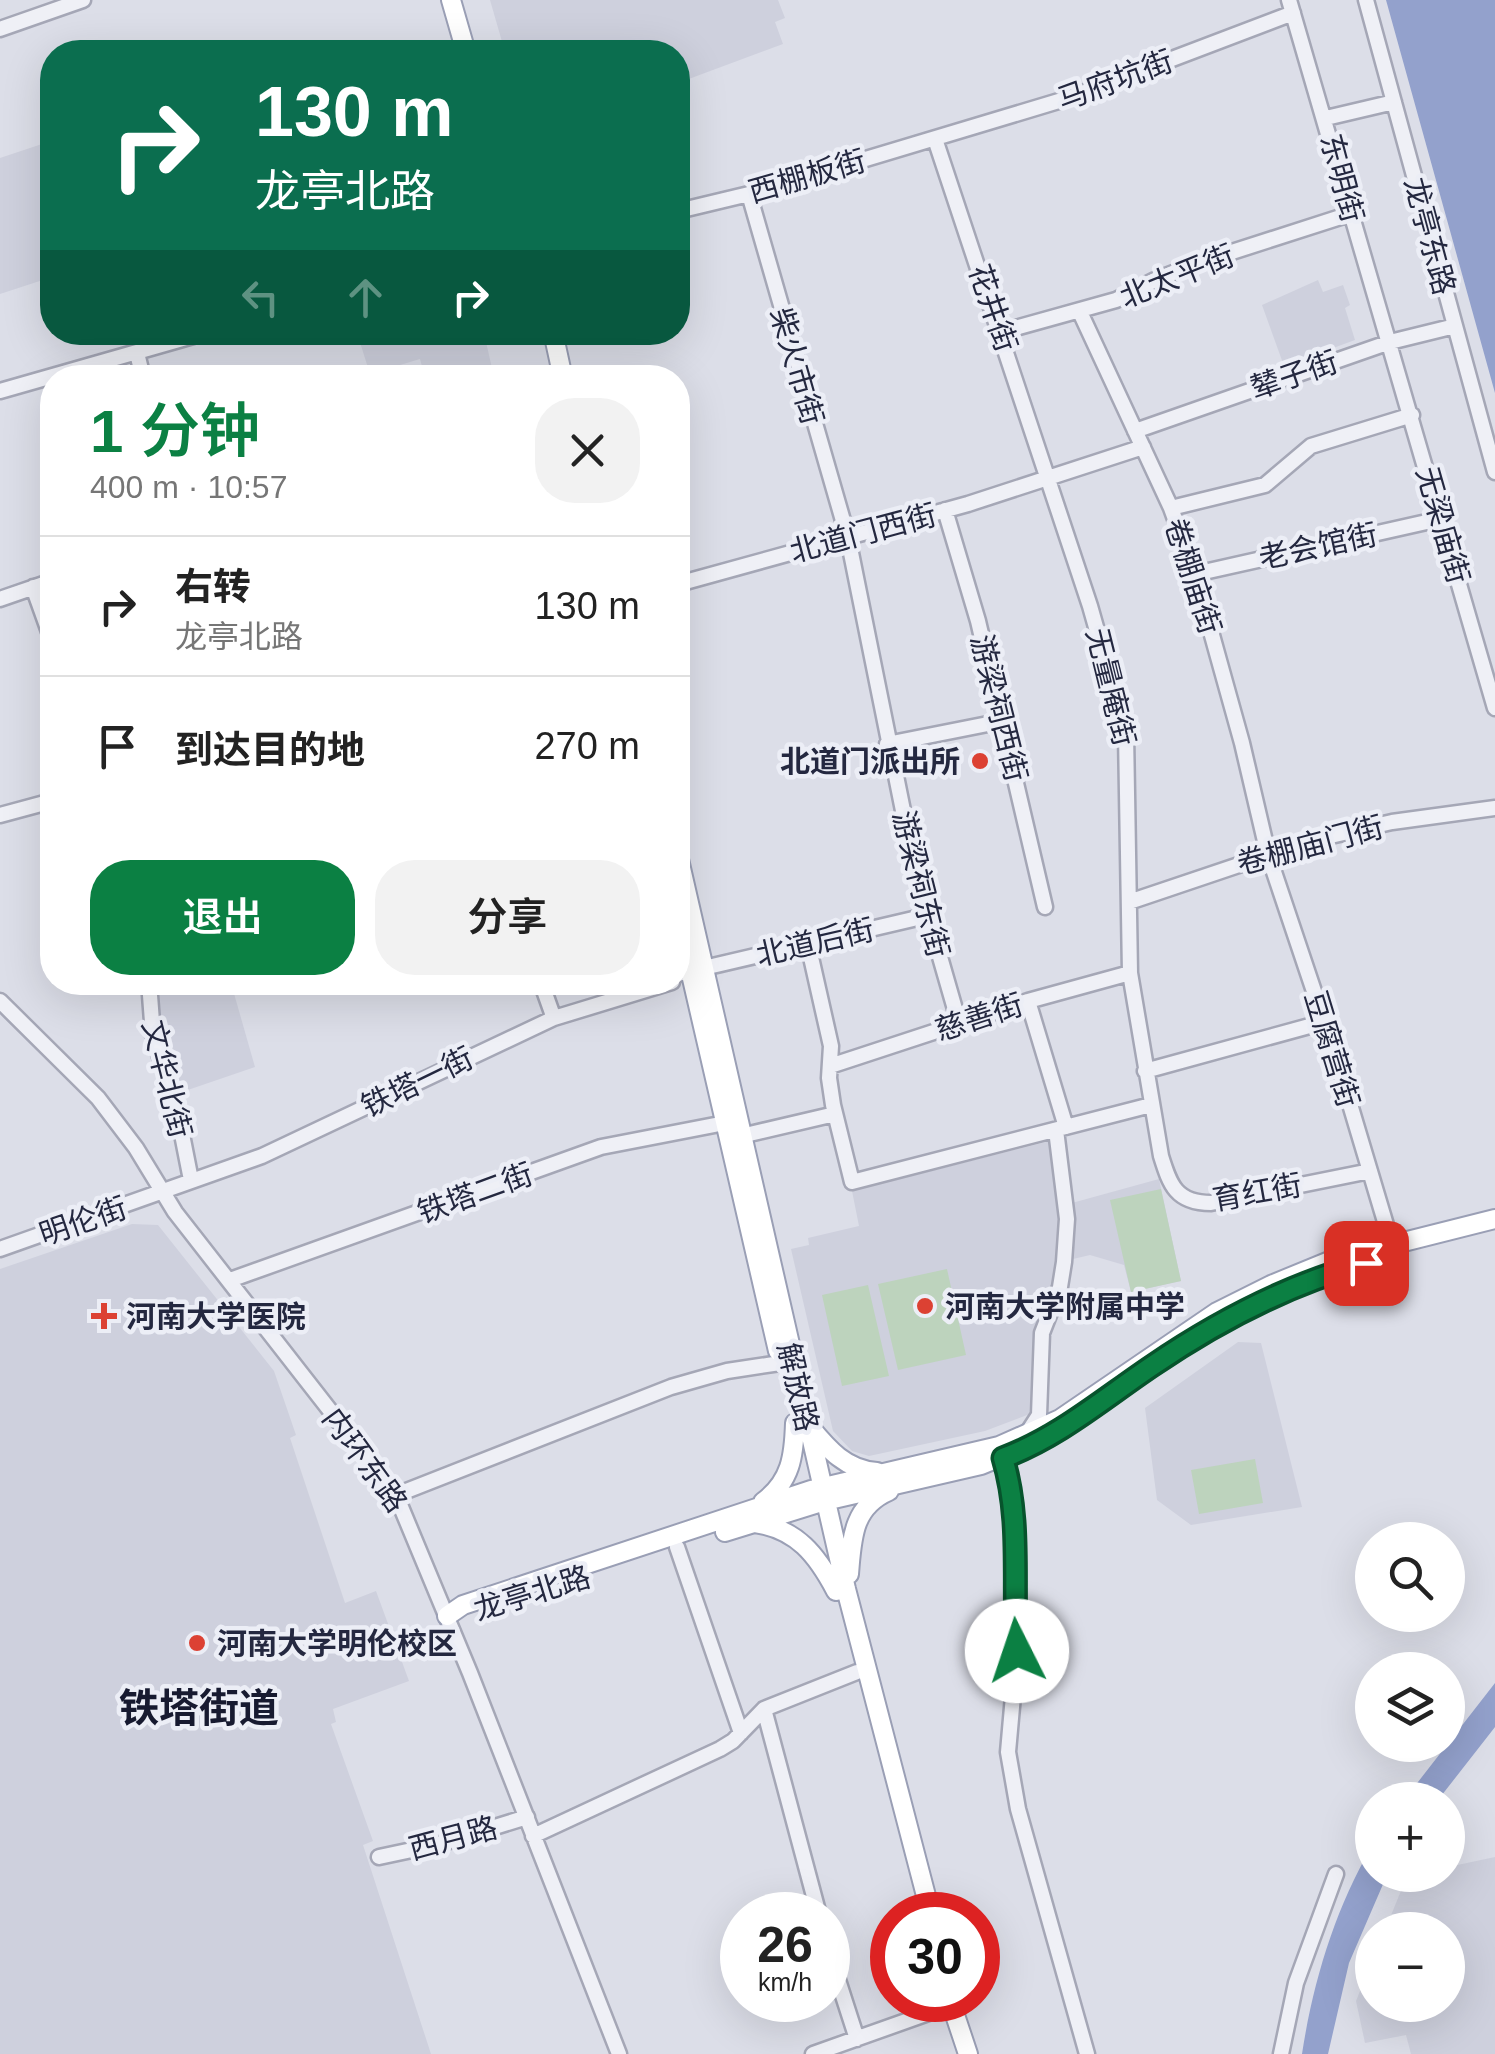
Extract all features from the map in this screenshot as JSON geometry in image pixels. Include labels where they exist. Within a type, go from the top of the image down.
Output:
[{"type":"main road","points":[[451,0],[463,40]]},
{"type":"main road","points":[[464,0],[475,40]]},
{"type":"main road","name":"解放路","points":[[690,990],[741,1136],[818,1496],[924,1892]]},
{"type":"main road","name":"解放路","points":[[690,994],[725,1124],[780,1362],[801,1423]]},
{"type":"main road","name":"龙亭北路","points":[[901,1478],[999,1446],[1060,1418],[1217,1312],[1322,1264],[1495,1218]]},
{"type":"main road","name":"龙亭北路","points":[[448,1616],[463,1605],[818,1496],[1003,1458],[1065,1428],[1154,1364],[1276,1295],[1336,1271],[1495,1230]]},
{"type":"main road","points":[[841,1590],[804,1544],[752,1517],[786,1476],[801,1423],[846,1463],[901,1478]]},
{"type":"main road","points":[[841,1590],[858,1518],[877,1496],[901,1478]]},
{"type":"main road","name":"龙亭北路","points":[[448,1616],[468,1616],[677,1547],[752,1517]]},
{"type":"main road","name":"解放路","points":[[841,1590],[857,1672],[916,1892]]},
{"type":"main road","points":[[959,2022],[968,2054]]},
{"type":"main road","points":[[963,2022],[977,2054]]},
{"type":"street","points":[[0,28],[82,0]]},
{"type":"street","name":"龙亭东路","points":[[1366,0],[1495,472]]},
{"type":"street","name":"东明街","points":[[1291,7],[1390,342]]},
{"type":"street","name":"马府坑街","points":[[935,138],[1072,97],[1291,7]]},
{"type":"street","points":[[1326,118],[1394,102]]},
{"type":"street","name":"西棚板街","points":[[690,208],[935,138]]},
{"type":"street","name":"花井街","points":[[935,138],[1048,479]]},
{"type":"street","name":"柴火市街","points":[[749,194],[848,538]]},
{"type":"street","name":"北太平街","points":[[1001,332],[1116,300],[1208,260],[1350,214]]},
{"type":"street","name":"卷棚庙街","points":[[1080,312],[1171,508],[1195,574],[1268,854]]},
{"type":"street","name":"辇子街","points":[[1135,431],[1390,342],[1455,326]]},
{"type":"street","name":"无梁庙街","points":[[1390,342],[1495,708]]},
{"type":"street","points":[[94,365],[164,345]]},
{"type":"street","points":[[137,353],[140,365]]},
{"type":"street","points":[[0,391],[40,380]]},
{"type":"street","points":[[1171,508],[1265,485],[1311,446],[1412,415]]},
{"type":"street","name":"北道门西街","points":[[690,581],[945,510],[1143,447]]},
{"type":"street","name":"无量庵街","points":[[1048,479],[1090,606],[1126,734],[1129,902]]},
{"type":"street","name":"游梁祠西街","points":[[945,510],[1004,722],[1045,908]]},
{"type":"street","name":"老会馆街","points":[[1195,574],[1440,519]]},
{"type":"street","name":"游梁祠东街","points":[[848,538],[926,916],[959,1023]]},
{"type":"street","points":[[0,599],[40,585]]},
{"type":"street","points":[[33,587],[40,607]]},
{"type":"street","points":[[888,744],[1004,722]]},
{"type":"street","points":[[0,815],[40,804]]},
{"type":"street","name":"卷棚庙门街","points":[[1129,902],[1350,830],[1495,808]]},
{"type":"street","name":"豆腐营街","points":[[1268,854],[1392,1245]]},
{"type":"street","name":"育红街","points":[[1129,902],[1130,973],[1151,1105],[1169,1182],[1180,1195],[1194,1203],[1211,1203],[1370,1171]]},
{"type":"street","name":"北道后街","points":[[690,975],[926,916]]},
{"type":"street","points":[[808,944],[832,1046],[830,1086],[852,1182],[1151,1105]]},
{"type":"street","name":"慈善街","points":[[830,1066],[1028,1001],[1130,973]]},
{"type":"street","name":"文华北街","points":[[150,995],[154,1035],[177,1109],[190,1176]]},
{"type":"street","points":[[546,995],[552,1012]]},
{"type":"street","name":"铁塔一街","points":[[164,1189],[260,1150],[552,1012],[604,995]]},
{"type":"street","name":"铁塔一街","points":[[164,1189],[262,1156],[554,1018],[626,995]]},
{"type":"street","name":"内环东路","points":[[0,1001],[88,1087],[136,1148],[176,1212],[396,1495],[448,1616],[619,2054]]},
{"type":"street","points":[[1026,1435],[1039,1416],[1042,1334],[1060,1287],[1067,1220],[1061,1128],[1028,1001]]},
{"type":"street","points":[[1146,1071],[1324,1022]]},
{"type":"street","points":[[741,1136],[835,1114]]},
{"type":"street","name":"铁塔二街","points":[[230,1280],[601,1147],[725,1124]]},
{"type":"street","name":"明伦街","points":[[0,1241],[164,1189]]},
{"type":"street","name":"明伦街","points":[[0,1249],[164,1189]]},
{"type":"street","points":[[396,1495],[671,1386],[780,1362]]},
{"type":"street","points":[[1003,1458],[1017,1548],[1017,1651],[1008,1752],[1018,1809],[1087,2054]]},
{"type":"street","points":[[677,1547],[740,1733]]},
{"type":"street","points":[[532,1836],[720,1749],[764,1709],[857,1672]]},
{"type":"street","points":[[764,1709],[813,1892]]},
{"type":"street","name":"西月路","points":[[379,1857],[440,1844],[526,1817]]},
{"type":"street","points":[[1281,2054],[1296,1983],[1336,1874]]},
{"type":"street","points":[[850,2017],[857,2039]]},
{"type":"street","points":[[813,2054],[902,2022]]},
{"type":"shaded area","points":[[490,0],[778,0],[785,18],[775,22],[783,44],[690,79],[690,40],[502,40]]},
{"type":"shaded area","points":[[40,145],[40,281],[0,294],[0,158]]},
{"type":"shaded area","points":[[1318,280],[1323,292],[1343,285],[1355,340],[1284,366],[1262,305]]},
{"type":"shaded area","points":[[361,345],[487,345],[491,365],[422,365],[420,359],[400,365],[367,365]]},
{"type":"shaded area","points":[[158,995],[234,995],[255,1067],[179,1093],[158,1028]]},
{"type":"shaded area","name":"河南大学附属中学","points":[[1050,1141],[1061,1206],[1159,1179],[1181,1281],[1131,1292],[1124,1265],[1090,1255],[1073,1259],[1072,1251],[1058,1253],[1058,1277],[1040,1313],[1036,1337],[1035,1412],[985,1431],[869,1456],[852,1451],[833,1431],[791,1249],[809,1245],[808,1238],[859,1226],[852,1191]]},
{"type":"shaded area","name":"河南大学明伦校区","points":[[132,1224],[158,1225],[274,1371],[296,1435],[290,1438],[345,1603],[376,1591],[409,1681],[333,1709],[336,1722],[331,1724],[373,1841],[363,1845],[431,2054],[0,2054],[0,1269]]},
{"type":"shaded area","points":[[1238,1342],[1261,1343],[1302,1507],[1191,1525],[1157,1500],[1145,1408]]},
{"type":"shaded area","points":[[1495,1857],[1495,2054],[1411,2054],[1406,2035],[1365,2043],[1360,2022],[1465,2022],[1465,1912],[1392,1912],[1400,1892],[1465,1892],[1465,1863]]},
{"type":"green space","points":[[1161,1189],[1181,1281],[1131,1292],[1110,1200]]},
{"type":"green space","points":[[947,1269],[966,1355],[898,1370],[878,1284]]},
{"type":"green space","points":[[868,1285],[889,1376],[842,1386],[822,1295]]},
{"type":"green space","points":[[1255,1459],[1263,1503],[1199,1514],[1191,1470]]},
{"type":"water","points":[[1386,0],[1495,0],[1495,393]]},
{"type":"water","points":[[1495,1683],[1495,1727],[1452,1782],[1418,1782],[1434,1762],[1465,1762],[1465,1722]]},
{"type":"water","points":[[1355,1878],[1355,1892],[1380,1892],[1371,1912],[1355,1912],[1355,1949],[1328,2054],[1302,2054],[1327,1947]]},
{"type":"place","name":"北道门派出所","points":[[980,761]]},
{"type":"place","name":"河南大学附属中学","points":[[925,1306]]},
{"type":"place","name":"河南大学医院","points":[[104,1316]]},
{"type":"place","name":"河南大学明伦校区","points":[[197,1643]]},
{"type":"district","name":"铁塔街道","points":[[199,1708]]},
{"type":"route","points":[[1017,1651],[1017,1548],[1003,1458],[1065,1428],[1154,1364],[1222,1322],[1293,1287],[1366,1263]]}]
